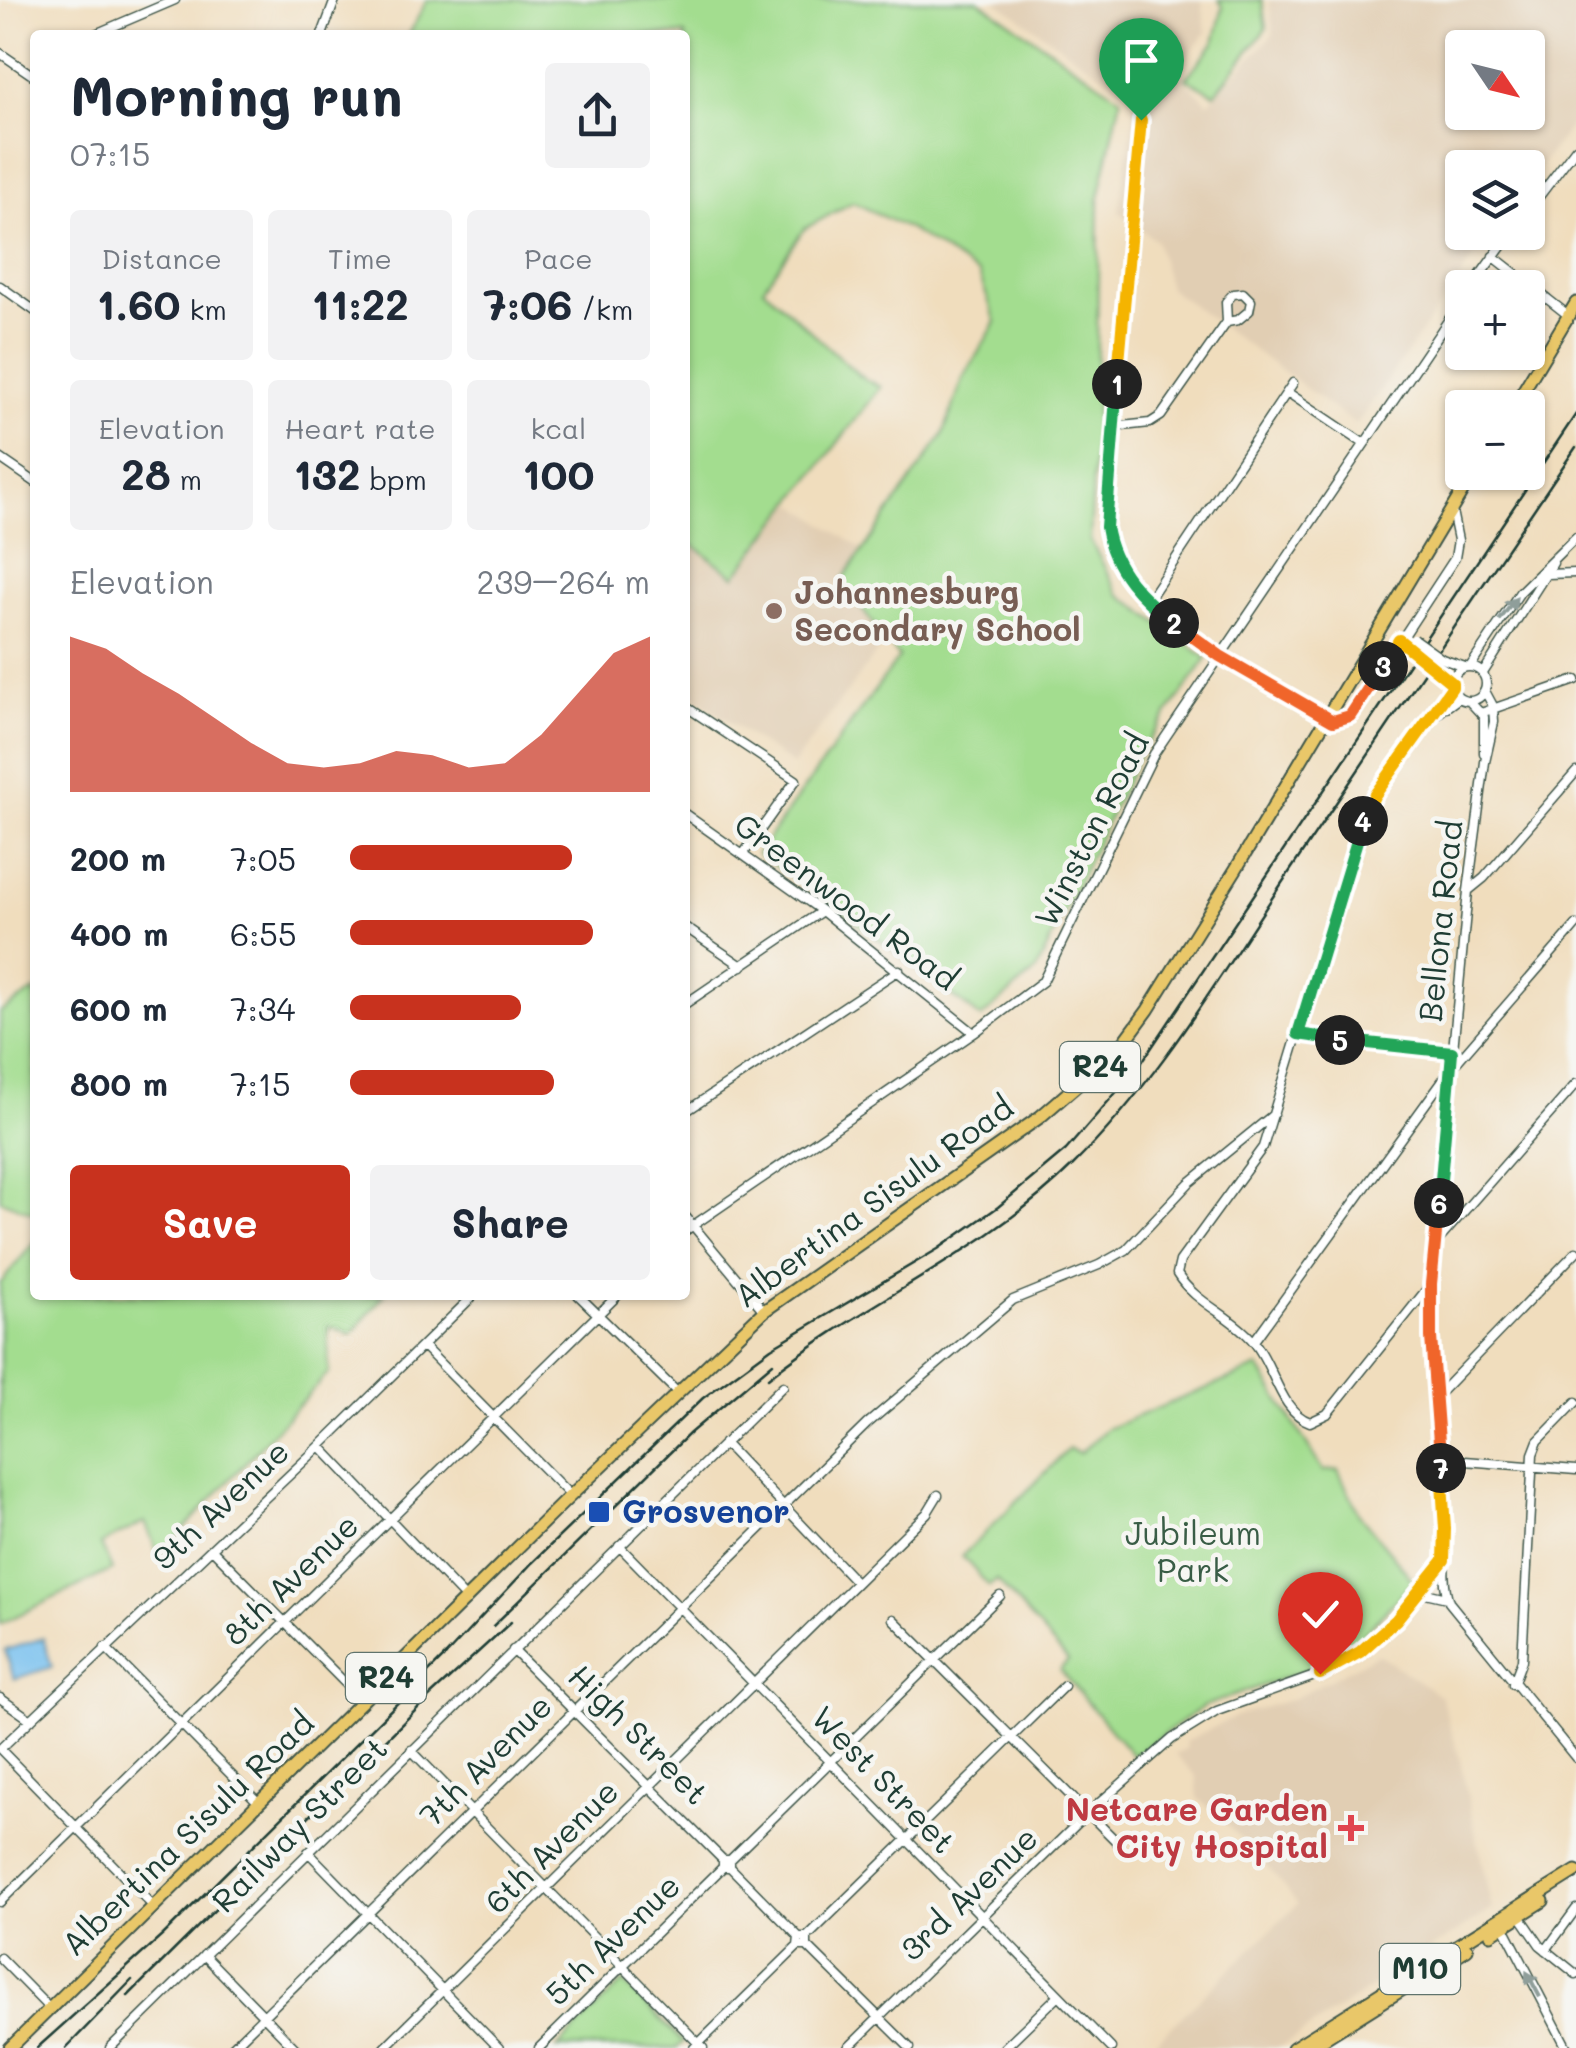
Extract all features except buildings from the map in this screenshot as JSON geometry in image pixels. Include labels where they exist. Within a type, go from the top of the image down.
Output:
[{"type":"main road","points":[[1524,390],[1572,309]]},
{"type":"main road","name":"Albertina Sisulu Road","points":[[10,2048],[764,1311],[1040,1117],[1120,1048],[1175,968],[1464,490]]},
{"type":"main road","name":"M10","points":[[1550,1893],[1576,1871]]},
{"type":"main road","name":"M10","points":[[1309,2048],[1518,1912],[1576,1880]]},
{"type":"main road","name":"M10","points":[[1293,2048],[1502,1923]]},
{"type":"street","points":[[106,30],[175,0]]},
{"type":"street","points":[[324,30],[336,0]]},
{"type":"street","points":[[0,53],[30,74]]},
{"type":"street","points":[[1141,120],[1113,427],[1108,539],[1123,572],[1147,602],[1220,656],[1326,719],[1338,721],[1350,716],[1455,558],[1458,540],[1452,511]]},
{"type":"street","points":[[1545,189],[1576,148]]},
{"type":"street","points":[[1483,270],[1498,250]]},
{"type":"street","points":[[1493,256],[1572,309]]},
{"type":"street","points":[[0,286],[30,307]]},
{"type":"street","points":[[1113,427],[1150,423],[1161,416],[1228,322]]},
{"type":"street","name":"Winston Road","points":[[690,1227],[974,1033],[1048,974],[1139,778],[1445,325]]},
{"type":"street","points":[[1147,602],[1293,383]]},
{"type":"street","points":[[1287,392],[1363,443]]},
{"type":"street","points":[[0,458],[30,479]]},
{"type":"street","points":[[1431,1284],[1327,1414],[1319,1421],[1306,1422],[1290,1406],[1254,1341],[1188,1288],[1177,1274],[1180,1260],[1262,1147],[1366,810],[1433,716],[1455,674],[1467,667],[1540,570],[1576,537]]},
{"type":"street","points":[[1483,674],[1555,559]]},
{"type":"street","points":[[1546,574],[1576,574]]},
{"type":"street","points":[[1402,636],[1439,663],[1459,698],[1481,712],[1576,680]]},
{"type":"street","points":[[1439,663],[1483,674],[1485,691],[1470,702]]},
{"type":"street","points":[[1485,691],[1493,707]]},
{"type":"street","points":[[1433,716],[1459,698]]},
{"type":"street","name":"Bellona Road","points":[[1485,762],[1493,732],[1493,707]]},
{"type":"street","points":[[690,709],[796,780],[744,853]]},
{"type":"street","name":"Bellona Road","points":[[1448,1598],[1431,1284],[1468,891],[1485,762],[1486,728],[1481,712]]},
{"type":"street","points":[[1468,891],[1484,878],[1576,772]]},
{"type":"street","name":"Greenwood Road","points":[[690,817],[822,911],[974,1033]]},
{"type":"street","points":[[690,1001],[822,911]]},
{"type":"street","points":[[1254,1341],[1450,1070],[1576,926]]},
{"type":"street","points":[[690,931],[742,966]]},
{"type":"street","points":[[690,1109],[898,970]]},
{"type":"street","points":[[1298,1034],[1452,1052]]},
{"type":"street","points":[[1436,1243],[1576,1084]]},
{"type":"street","name":"7th Avenue","points":[[231,2048],[863,1428],[1013,1300],[1126,1250],[1189,1183],[1274,1114]]},
{"type":"street","points":[[690,1229],[764,1311]]},
{"type":"street","points":[[1435,1398],[1576,1252]]},
{"type":"street","name":"9th Avenue","points":[[0,1749],[469,1300]]},
{"type":"street","points":[[583,1300],[677,1392]]},
{"type":"street","name":"8th Avenue","points":[[0,1902],[613,1300]]},
{"type":"street","points":[[422,1346],[571,1496]]},
{"type":"street","name":"Railway Street","points":[[110,2048],[782,1386]]},
{"type":"street","points":[[1513,1684],[1522,1660],[1532,1454],[1538,1441],[1576,1402]]},
{"type":"street","points":[[724,1443],[856,1582]]},
{"type":"street","points":[[320,1446],[466,1600]]},
{"type":"street","points":[[1440,1460],[1576,1470]]},
{"type":"street","name":"6th Avenue","points":[[384,2048],[927,1513],[938,1495]]},
{"type":"street","name":"West Street","points":[[619,1546],[1111,2048]]},
{"type":"street","points":[[212,1549],[363,1701]]},
{"type":"street","name":"3rd Avenue","points":[[848,2048],[1088,1813],[1172,1738],[1217,1711],[1339,1665],[1374,1640],[1421,1592],[1444,1560]]},
{"type":"street","points":[[1421,1592],[1448,1598],[1576,1758]]},
{"type":"street","name":"5th Avenue","points":[[539,2048],[1000,1596]]},
{"type":"street","points":[[893,1618],[1119,1844]]},
{"type":"street","points":[[105,1647],[259,1803]]},
{"type":"street","name":"High Street","points":[[513,1650],[910,2048]]},
{"type":"street","points":[[412,1750],[699,2046],[1064,1686]]},
{"type":"street","points":[[0,1698],[31,1720]]},
{"type":"street","points":[[0,1749],[153,1906]]},
{"type":"street","points":[[308,1852],[498,2048]]},
{"type":"street","points":[[1546,1950],[1576,1909]]},
{"type":"street","points":[[1518,1912],[1546,1950],[1576,1974]]},
{"type":"street","points":[[1502,1923],[1567,2048]]},
{"type":"street","points":[[204,1954],[295,2048]]},
{"type":"street","points":[[0,1958],[50,2008]]},
{"type":"street","points":[[1004,2048],[1059,1995]]},
{"type":"shaded area","points":[[995,0],[1202,0],[1206,33],[1176,71],[1208,103],[1273,35],[1269,0],[1576,0],[1576,119],[1545,160],[1545,150],[1445,150],[1445,250],[1479,250],[1465,270],[1445,270],[1445,298],[1356,425],[1169,288],[1156,241],[1119,212],[1136,99]]},
{"type":"shaded area","name":"Johannesburg Secondary School","points":[[792,502],[863,550],[841,583],[886,640],[793,765],[690,695],[690,543],[735,576]]},
{"type":"shaded area","name":"Netcare Garden City Hospital","points":[[1378,1654],[1441,1696],[1459,1756],[1492,1909],[1279,2048],[1149,2048],[1298,1904],[1257,1854],[1198,1798],[1196,1776],[1175,1754],[1187,1748],[1185,1742],[1236,1716],[1292,1699]]},
{"type":"green space","points":[[427,0],[978,0],[1121,98],[1099,197],[1090,540],[1119,594],[1207,658],[1139,755],[1036,971],[981,1018],[838,908],[757,854],[899,657],[841,582],[943,435],[963,379],[996,322],[979,274],[912,231],[853,202],[804,229],[763,288],[861,377],[881,387],[735,576],[690,543],[690,30],[412,30]]},
{"type":"green space","points":[[1219,0],[1262,0],[1266,29],[1215,94],[1186,78],[1214,43],[1223,7]]},
{"type":"green space","points":[[30,994],[30,1211],[0,1200],[0,1012]]},
{"type":"green space","points":[[30,1247],[30,1300],[380,1300],[352,1334],[328,1326],[329,1372],[159,1556],[145,1522],[101,1544],[112,1570],[0,1624],[0,1284]]},
{"type":"green space","name":"Jubileum Park","points":[[1259,1367],[1323,1471],[1338,1470],[1359,1514],[1414,1582],[1338,1659],[1204,1706],[1133,1756],[1060,1670],[1068,1661],[997,1580],[989,1586],[962,1556],[1069,1449],[1080,1453],[1106,1429]]},
{"type":"green space","points":[[623,1982],[683,2042],[677,2048],[557,2048]]},
{"type":"water","points":[[43,1638],[52,1667],[14,1679],[5,1650]]},
{"type":"railway","points":[[37,2048],[163,1935],[446,1655],[532,1563],[703,1398],[771,1348],[938,1249],[998,1207],[1066,1150],[1140,1065],[1576,414]]},
{"type":"railway","points":[[768,1378],[805,1350],[1001,1225],[1072,1166],[1133,1099],[1187,1026],[1576,447]]},
{"type":"railway","points":[[493,1626],[690,1433],[773,1363]]},
{"type":"railway","points":[[128,1996],[427,1699],[511,1622]]},
{"type":"railway","points":[[66,2048],[132,1980]]},
{"type":"place","name":"Johannesburg Secondary School","points":[[774,611]]},
{"type":"place","name":"Grosvenor","points":[[599,1512]]},
{"type":"place","name":"Netcare Garden City Hospital","points":[[1351,1828]]},
{"type":"route","points":[[1141,120],[1106,527],[1123,572],[1147,602],[1202,644],[1326,719],[1338,721],[1350,716],[1399,640],[1452,683],[1366,810],[1298,1034],[1452,1052],[1431,1284],[1431,1337],[1446,1538],[1444,1560],[1396,1620],[1360,1652],[1320,1674]]}]
